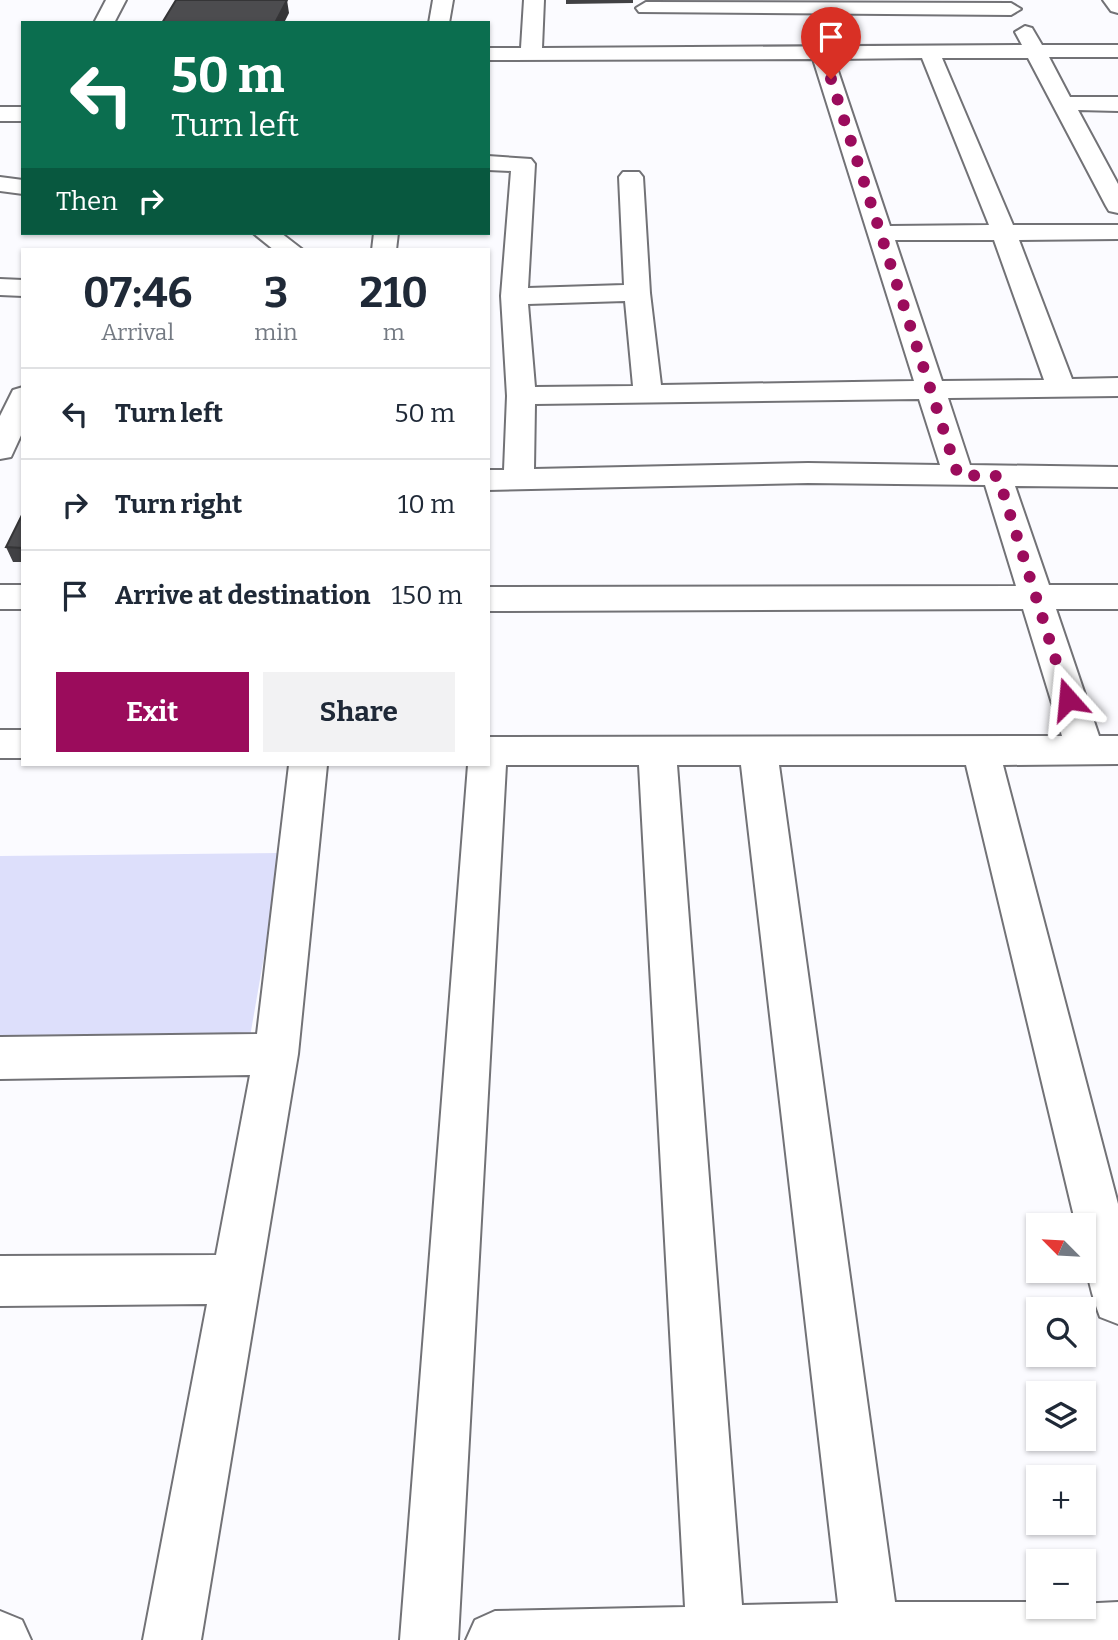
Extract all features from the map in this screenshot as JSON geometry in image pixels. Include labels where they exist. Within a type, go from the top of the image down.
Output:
[{"type":"street","points":[[105,21],[116,0]]},
{"type":"street","points":[[439,21],[443,0]]},
{"type":"street","points":[[531,53],[534,0]]},
{"type":"street","points":[[1113,0],[1118,7]]},
{"type":"street","points":[[642,53],[646,4],[1008,5],[1065,103],[1107,165],[1118,206]]},
{"type":"street","points":[[490,54],[1118,51]]},
{"type":"street","points":[[930,53],[1004,232],[1060,387]]},
{"type":"street","points":[[822,54],[958,475]]},
{"type":"street","points":[[1065,103],[1118,104]]},
{"type":"street","points":[[0,114],[21,114]]},
{"type":"street","points":[[490,163],[523,164],[505,284],[521,396],[519,480]]},
{"type":"street","points":[[631,177],[637,293],[648,392]]},
{"type":"street","points":[[880,233],[1118,232]]},
{"type":"street","points":[[268,235],[287,248]]},
{"type":"street","points":[[505,284],[637,293]]},
{"type":"street","points":[[0,287],[21,288]]},
{"type":"street","points":[[0,383],[21,395]]},
{"type":"street","points":[[521,396],[1118,387]]},
{"type":"street","points":[[0,450],[21,401]]},
{"type":"street","points":[[490,480],[808,473],[1118,477]]},
{"type":"street","points":[[490,751],[1101,750],[1035,597],[998,476]]},
{"type":"street","points":[[0,597],[21,597]]},
{"type":"street","points":[[490,599],[1118,597]]},
{"type":"street","points":[[0,744],[21,744]]},
{"type":"street","points":[[657,750],[715,1634]]},
{"type":"street","points":[[758,750],[870,1631]]},
{"type":"street","points":[[981,750],[1118,1298]]},
{"type":"street","points":[[172,1640],[276,1054],[308,766]]},
{"type":"street","points":[[429,1640],[487,766]]},
{"type":"street","points":[[0,1058],[276,1054]]},
{"type":"street","points":[[0,1281],[236,1279]]},
{"type":"street","points":[[495,1640],[870,1631],[1118,1631]]},
{"type":"shaded area","points":[[282,853],[247,1054],[0,1055],[0,856]]},
{"type":"building","points":[[176,0],[287,0],[276,21],[163,21]]},
{"type":"building","points":[[21,517],[21,548],[6,547]]},
{"type":"route","points":[[831,79],[958,475],[998,476],[1068,699]]}]
